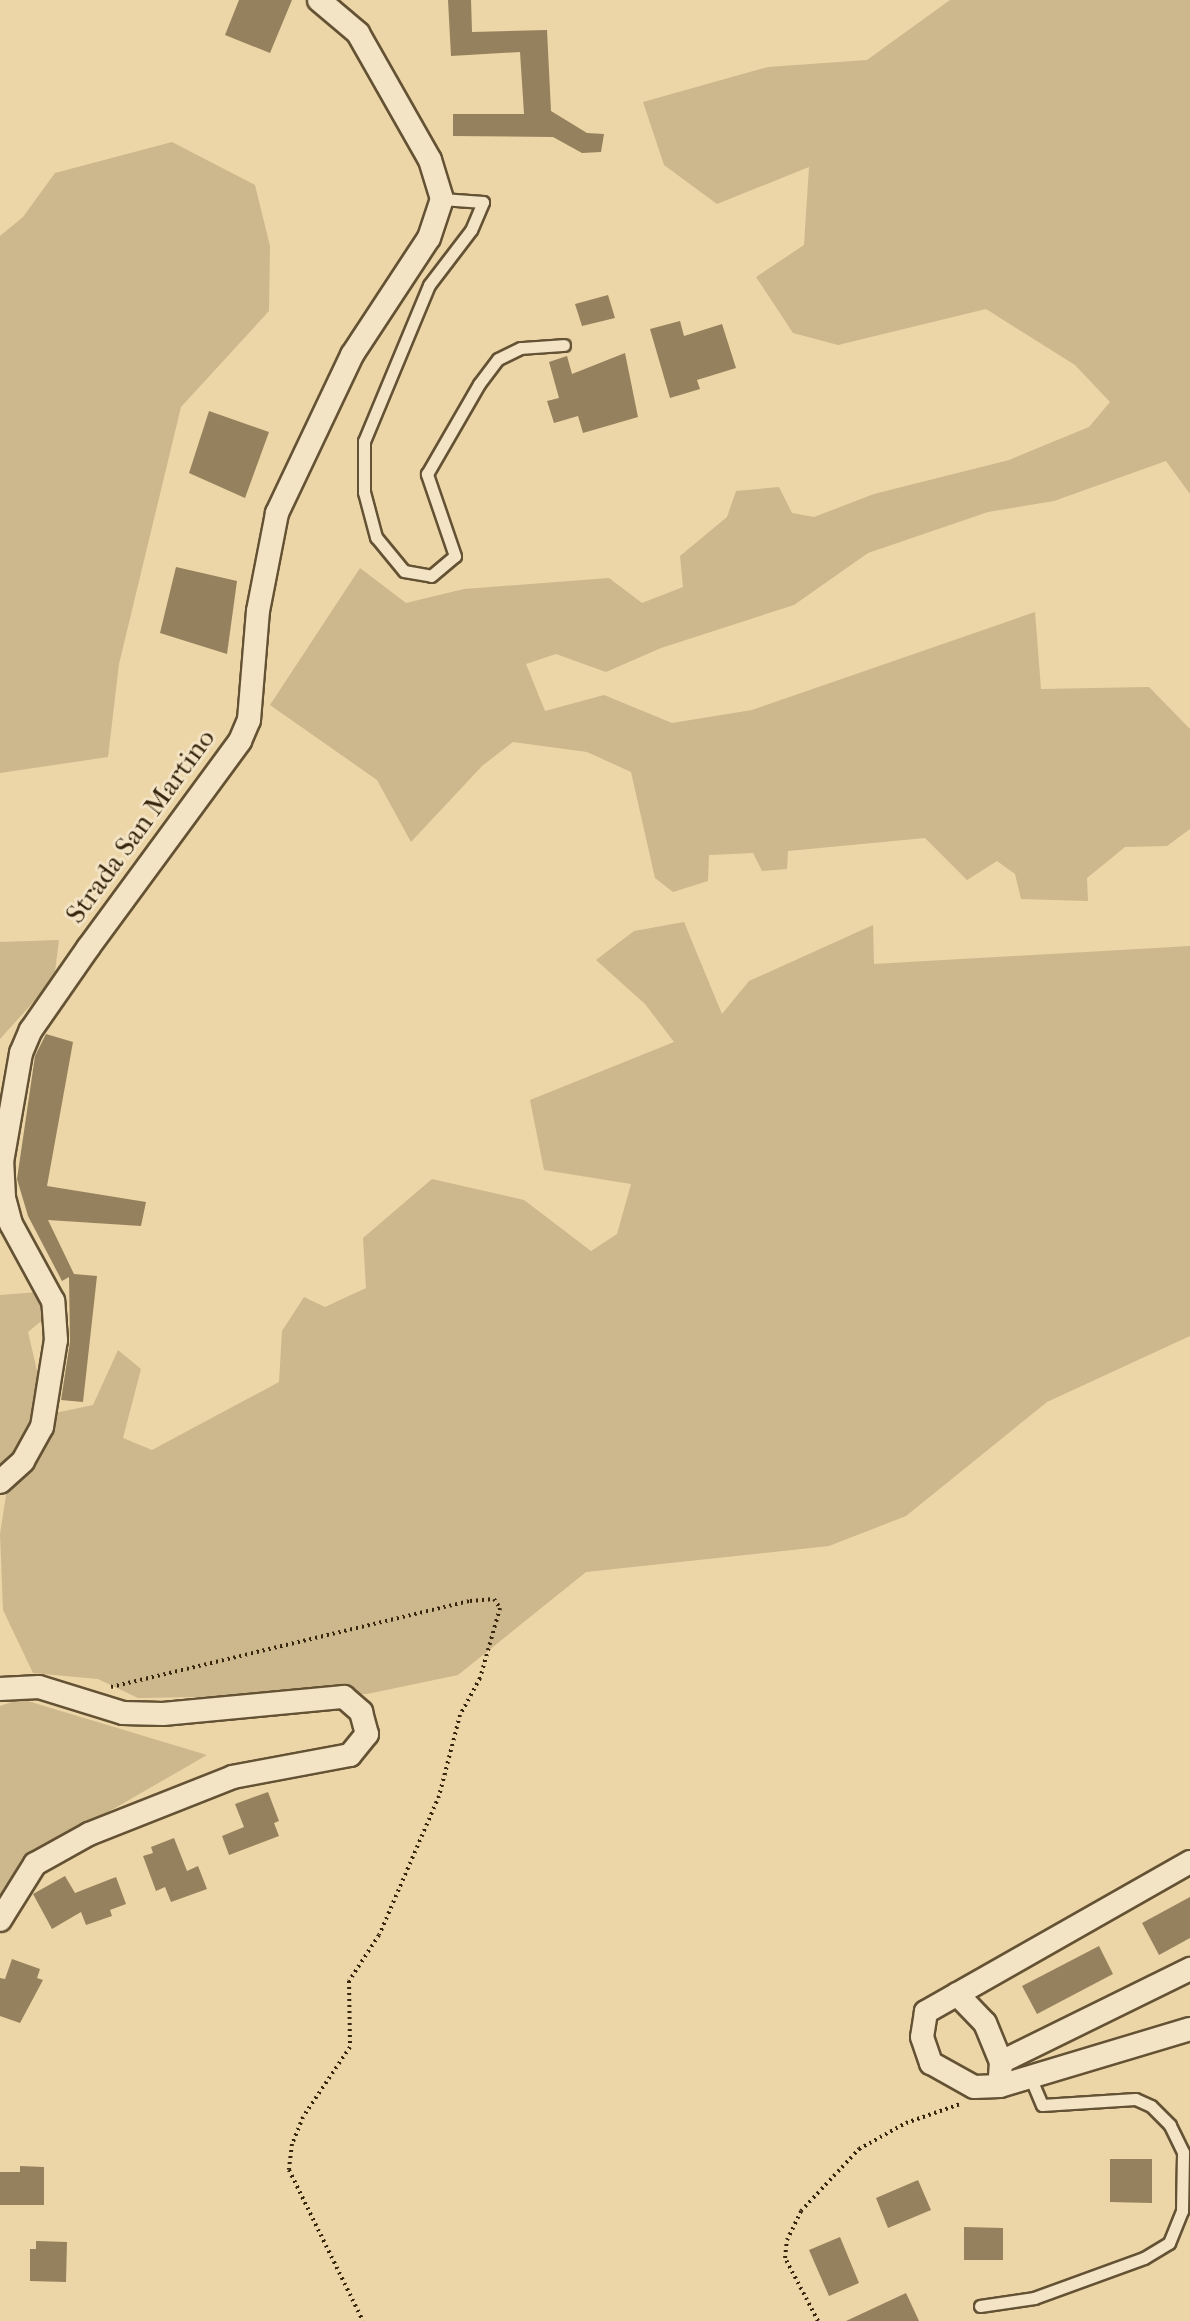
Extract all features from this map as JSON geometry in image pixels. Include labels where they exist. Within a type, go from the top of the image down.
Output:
[{"type":"street","points":[[319,0],[358,33],[430,160],[442,199]]},
{"type":"street","name":"Strada San Martino","points":[[0,1482],[23,1461],[42,1427],[56,1340],[53,1301],[11,1224],[4,1197],[2,1162],[21,1053],[31,1030],[88,948],[240,741],[249,720],[258,611],[277,513],[346,367],[429,238],[442,199]]},
{"type":"street","points":[[0,1689],[39,1687],[136,1713],[344,1697],[361,1712],[367,1734],[350,1755],[233,1777],[89,1834],[35,1864],[0,1920]]},
{"type":"street","points":[[1190,1862],[926,2012],[922,2037],[931,2063],[974,2087],[1000,2086],[1190,2029]]},
{"type":"street","points":[[1001,2062],[1190,1969]]},
{"type":"street","points":[[957,1994],[985,2023],[1001,2062],[1000,2086]]},
{"type":"lane","points":[[442,199],[483,202],[471,230],[429,285],[364,441],[364,492],[376,537],[404,571],[431,576],[455,556],[427,474],[479,384],[498,359],[521,348],[564,345]]},
{"type":"lane","points":[[980,2306],[1034,2298],[1144,2258],[1169,2243],[1182,2211],[1183,2152],[1170,2125],[1151,2106],[1135,2099],[1042,2105],[1030,2077]]},
{"type":"path","points":[[102,1688],[470,1601],[494,1599],[500,1608],[480,1678],[460,1715],[439,1796],[379,1935],[349,1981],[350,2047],[303,2117],[292,2144],[289,2170],[363,2321]]},
{"type":"path","points":[[818,2321],[785,2258],[787,2240],[801,2211],[859,2149],[906,2123],[964,2102]]},
{"type":"shaded area","points":[[950,0],[1190,0],[1190,494],[1166,461],[1054,501],[988,512],[868,553],[794,605],[661,648],[606,672],[556,654],[526,664],[545,711],[604,695],[672,723],[752,710],[1035,612],[1041,689],[1149,687],[1190,729],[1190,829],[1167,846],[1125,847],[1087,878],[1088,901],[1021,899],[1015,874],[997,861],[967,880],[925,838],[788,851],[787,869],[762,871],[753,853],[709,855],[708,881],[673,892],[655,878],[631,772],[587,752],[513,742],[482,766],[411,842],[377,780],[270,705],[360,568],[406,603],[464,589],[609,578],[642,603],[683,587],[680,556],[727,517],[736,491],[779,487],[792,513],[814,517],[874,494],[1009,460],[1089,427],[1110,402],[1075,365],[986,309],[838,345],[793,333],[756,277],[804,245],[809,167],[717,204],[664,165],[643,102],[768,67],[867,60]]},
{"type":"shaded area","points":[[172,142],[255,185],[270,246],[269,311],[181,407],[119,664],[108,757],[0,773],[0,236],[23,217],[55,173]]},
{"type":"shaded area","points":[[684,922],[722,1014],[749,981],[873,925],[874,964],[1190,946],[1190,1336],[1047,1402],[906,1516],[829,1546],[586,1572],[458,1675],[367,1694],[138,1698],[98,1679],[33,1673],[3,1610],[0,1534],[7,1489],[55,1413],[93,1405],[118,1350],[141,1369],[123,1438],[152,1450],[279,1382],[282,1331],[304,1297],[325,1307],[366,1288],[363,1238],[432,1179],[524,1200],[591,1251],[617,1234],[631,1184],[544,1170],[530,1100],[674,1042],[645,1004],[596,960],[634,931]]},
{"type":"shaded area","points":[[59,940],[54,979],[0,1039],[0,942]]},
{"type":"shaded area","points":[[39,1292],[46,1317],[28,1332],[41,1388],[31,1430],[0,1471],[0,1295]]},
{"type":"shaded area","points":[[21,1699],[207,1755],[30,1857],[0,1904],[0,1706]]},
{"type":"building","points":[[239,0],[292,0],[270,53],[225,35]]},
{"type":"building","points":[[448,0],[471,0],[472,32],[547,30],[551,111],[587,133],[604,134],[601,152],[582,153],[553,137],[453,136],[453,114],[524,114],[520,52],[451,56]]},
{"type":"building","points":[[608,295],[615,318],[582,326],[575,304]]},
{"type":"building","points":[[680,321],[684,336],[722,324],[736,368],[697,380],[700,389],[670,398],[650,329]]},
{"type":"building","points":[[625,353],[638,417],[583,433],[578,416],[554,423],[547,401],[559,398],[549,362],[567,356],[572,374]]},
{"type":"building","points":[[209,411],[269,432],[245,498],[189,473]]},
{"type":"building","points":[[176,567],[237,581],[227,654],[160,633]]},
{"type":"building","points":[[46,1034],[73,1042],[47,1186],[146,1202],[141,1226],[48,1220],[74,1274],[97,1276],[83,1402],[61,1400],[70,1342],[69,1277],[62,1281],[28,1216],[17,1179],[35,1056]]},
{"type":"building","points":[[268,1792],[279,1821],[274,1823],[279,1836],[229,1855],[222,1836],[244,1827],[235,1804]]},
{"type":"building","points":[[174,1838],[187,1871],[198,1866],[207,1889],[171,1902],[165,1887],[156,1891],[143,1856],[153,1853],[151,1847]]},
{"type":"building","points":[[65,1876],[75,1893],[116,1877],[126,1904],[110,1910],[112,1916],[86,1925],[81,1912],[52,1929],[33,1894]]},
{"type":"building","points":[[1190,1897],[1190,1938],[1159,1955],[1142,1923]]},
{"type":"building","points":[[1099,1946],[1113,1974],[1037,2014],[1022,1986]]},
{"type":"building","points":[[12,1959],[40,1969],[37,1978],[43,1980],[20,2023],[0,2016],[0,1978],[5,1979]]},
{"type":"building","points":[[1110,2159],[1152,2159],[1152,2203],[1110,2202]]},
{"type":"building","points":[[20,2166],[44,2167],[44,2205],[0,2205],[0,2172],[20,2172]]},
{"type":"building","points":[[918,2180],[931,2210],[888,2228],[876,2198]]},
{"type":"building","points":[[964,2227],[1003,2228],[1003,2260],[964,2260]]},
{"type":"building","points":[[840,2237],[859,2283],[829,2296],[809,2250]]},
{"type":"building","points":[[36,2241],[67,2242],[66,2282],[30,2281],[30,2249],[36,2249]]},
{"type":"building","points":[[906,2293],[919,2321],[846,2321]]}]
